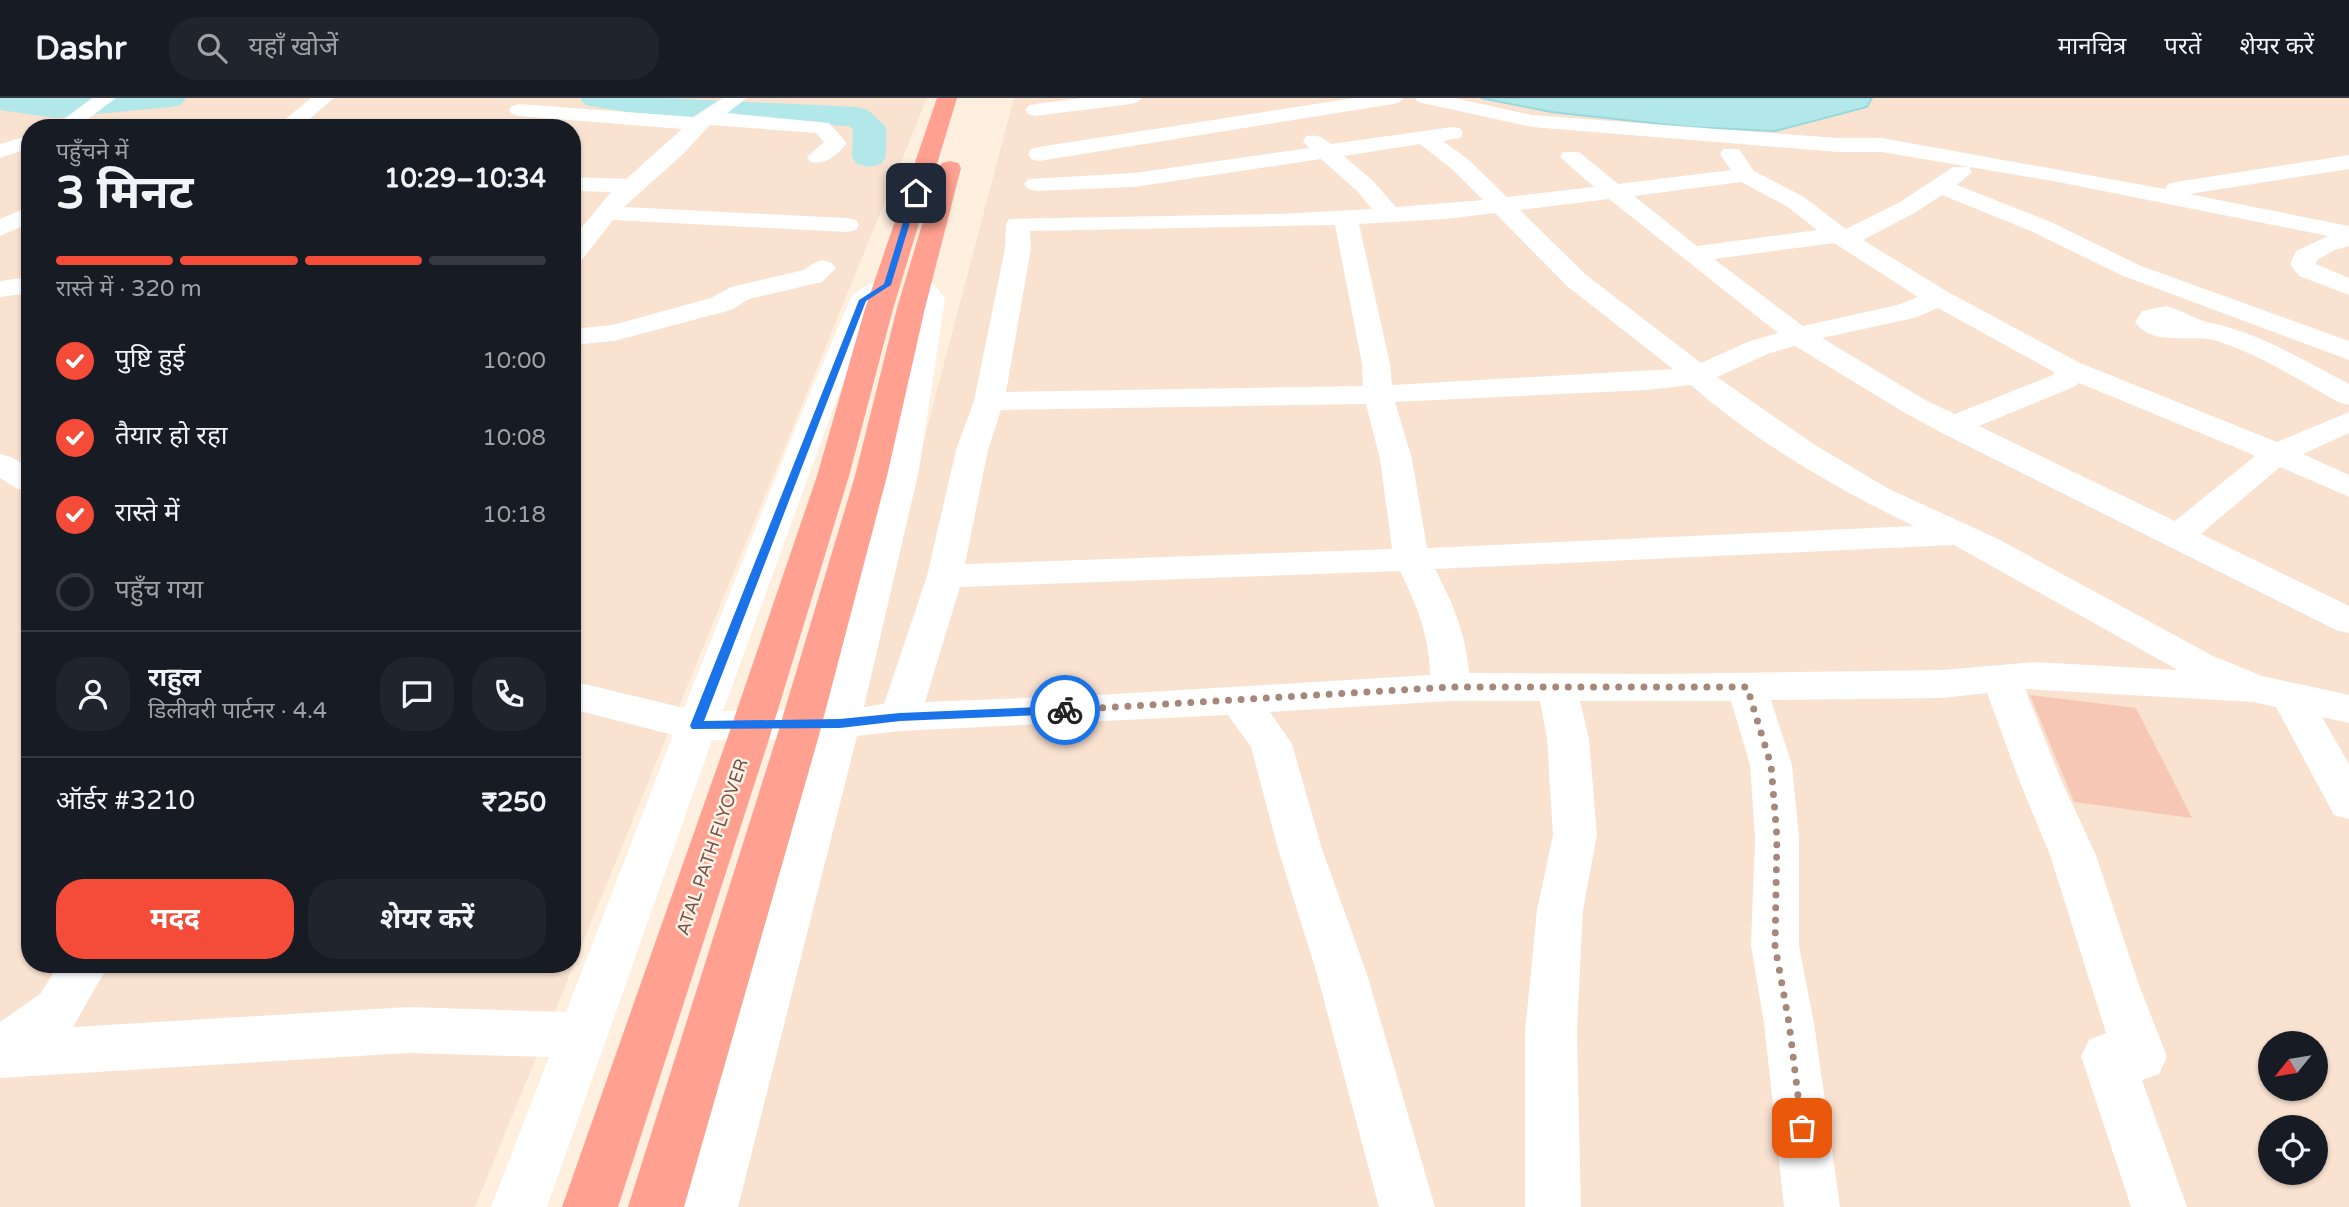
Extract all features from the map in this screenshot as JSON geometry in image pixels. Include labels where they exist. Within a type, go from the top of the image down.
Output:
[{"type":"highway","points":[[656,1207],[808,699],[871,476],[899,296],[930,147],[944,107]]},
{"type":"highway","points":[[899,296],[956,147]]},
{"type":"highway","name":"ATAL PATH FLYOVER","points":[[590,1207],[748,739],[833,476],[899,296]]},
{"type":"street","points":[[75,119],[106,98]]},
{"type":"street","points":[[297,119],[324,98]]},
{"type":"street","points":[[581,245],[619,197],[675,149],[702,121],[737,98]]},
{"type":"street","points":[[1035,110],[1131,98]]},
{"type":"street","points":[[1247,98],[1277,116],[1296,123],[1366,186],[1390,215]]},
{"type":"street","points":[[1039,154],[1393,98]]},
{"type":"street","points":[[1424,98],[1515,118],[1589,127],[1838,145],[1882,145],[2153,193],[2349,233]]},
{"type":"street","points":[[520,109],[822,127],[836,143],[818,157]]},
{"type":"street","points":[[1035,184],[1134,180],[1188,173],[1462,132],[1515,118]]},
{"type":"street","points":[[0,131],[21,137]]},
{"type":"street","points":[[1147,136],[1188,173],[1209,205]]},
{"type":"street","points":[[1715,136],[1740,165],[1744,175]]},
{"type":"street","points":[[1426,138],[1461,165],[1576,280],[1717,392],[1804,452],[1877,496],[1961,535],[2199,665],[2272,692],[2349,709]]},
{"type":"street","points":[[0,151],[21,143]]},
{"type":"street","points":[[1571,157],[1799,336],[1916,407],[2349,621]]},
{"type":"street","points":[[2153,193],[2349,162]]},
{"type":"street","points":[[1692,254],[1842,237],[1908,207],[1977,163]]},
{"type":"street","points":[[900,717],[944,576],[972,450],[989,401],[1018,248],[1018,224],[1209,205],[1345,218],[1445,212],[1744,175],[1796,202],[1842,237],[1939,298],[2070,369],[2277,454],[2349,487]]},
{"type":"street","points":[[581,184],[633,186]]},
{"type":"street","points":[[1940,186],[2042,227],[2132,271],[2171,283],[2349,351]]},
{"type":"street","points":[[0,207],[21,210]]},
{"type":"street","points":[[607,213],[846,225]]},
{"type":"street","points":[[0,229],[21,217]]},
{"type":"street","points":[[1345,218],[1353,244],[1376,364],[1378,394],[1396,460],[1412,558],[1432,598],[1448,644],[1450,687]]},
{"type":"street","points":[[2349,239],[2327,244],[2305,256],[2303,264],[2308,271],[2349,288]]},
{"type":"street","points":[[581,336],[614,333],[721,304],[740,293],[813,276],[823,268]]},
{"type":"street","points":[[0,289],[21,286]]},
{"type":"street","points":[[519,1207],[696,726],[863,300],[899,296],[932,299],[903,470],[840,724],[710,1207]]},
{"type":"street","points":[[989,401],[1378,394],[1646,381],[1697,375],[1760,346],[1841,324],[1904,312],[1939,298]]},
{"type":"street","points":[[2205,331],[2220,332],[2272,355],[2349,396]]},
{"type":"street","points":[[1953,426],[2066,380],[2070,369]]},
{"type":"street","points":[[2178,536],[2277,454],[2349,421]]},
{"type":"street","points":[[0,464],[21,477]]},
{"type":"street","points":[[944,576],[1813,544],[1961,535]]},
{"type":"street","points":[[581,697],[696,726],[840,724],[900,717],[1098,709],[1450,687],[1943,684],[2035,675],[2272,692]]},
{"type":"street","points":[[2001,678],[2040,780],[2073,855],[2113,982],[2141,1057],[2107,1056],[2159,1207]]},
{"type":"street","points":[[1747,687],[1771,765],[1777,837],[1775,946],[1789,1023],[1812,1207]]},
{"type":"street","points":[[1553,1207],[1551,1031],[1560,910],[1575,835],[1568,740],[1557,688]]},
{"type":"street","points":[[2272,692],[2349,803]]},
{"type":"street","points":[[1238,699],[1271,744],[1300,849],[1342,974],[1407,1207]]},
{"type":"street","points":[[0,1053],[58,1010],[80,973]]},
{"type":"street","points":[[0,1053],[408,1030],[583,1035]]},
{"type":"shaded area","points":[[0,98],[927,98],[581,947],[581,119],[21,119],[21,973],[570,973],[475,1207],[0,1207]]},
{"type":"shaded area","points":[[1014,98],[2349,98],[2349,1207],[722,1207]]},
{"type":"water","points":[[1481,98],[1872,98],[1867,107],[1775,131],[1689,127],[1551,112]]},
{"type":"building","points":[[2030,695],[2136,708],[2192,818],[2074,802]]},
{"type":"waterway","points":[[0,101],[55,108],[170,98]]},
{"type":"waterway","points":[[596,98],[667,108],[857,117],[870,127],[869,157]]},
{"type":"way so far","points":[[1065,710],[1450,687],[1747,687],[1771,765],[1777,837],[1775,946],[1789,1023],[1802,1128]]},
{"type":"route","points":[[916,193],[887,285],[863,300],[696,726],[840,724],[900,717],[1065,710]]}]
